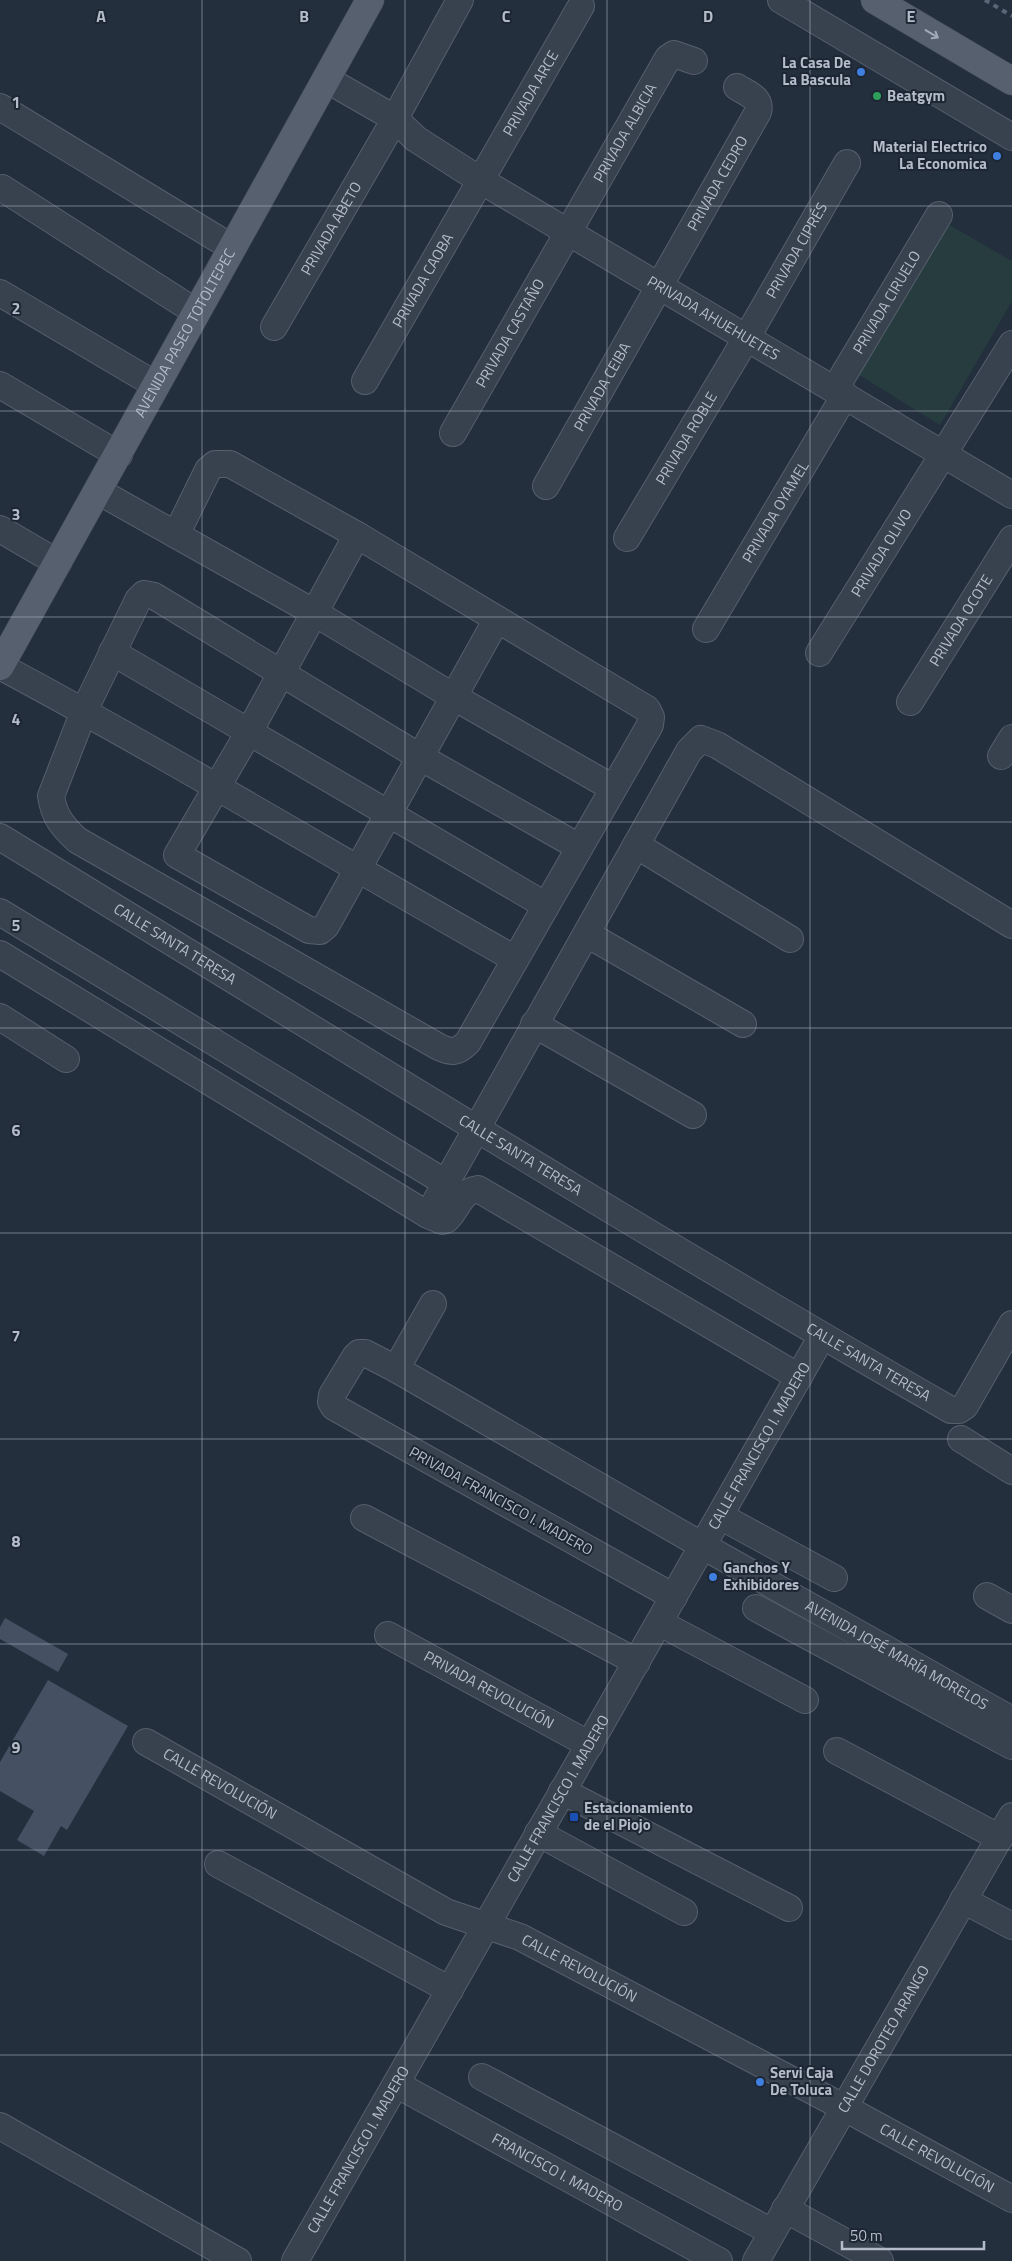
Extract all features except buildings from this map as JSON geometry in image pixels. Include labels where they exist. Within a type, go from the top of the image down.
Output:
[{"type":"main road","name":"AVENIDA PASEO TOTOLTEPEC","points":[[3,654],[58,563],[231,247],[370,0]]},
{"type":"main road","points":[[875,0],[1012,81]]},
{"type":"street","name":"PRIVADA ABETO","points":[[274,327],[391,125],[460,0]]},
{"type":"street","points":[[781,0],[1012,138]]},
{"type":"street","name":"PRIVADA ARCE","points":[[480,180],[580,6]]},
{"type":"street","name":"PRIVADA ALBICIA","points":[[569,234],[668,58],[674,54],[680,54],[694,61]]},
{"type":"street","name":"PRIVADA AHUEHUETES","points":[[323,86],[416,139],[569,234],[747,337],[1012,495]]},
{"type":"street","name":"PRIVADA CEDRO","points":[[658,287],[758,112],[757,100],[737,87]]},
{"type":"street","points":[[0,107],[231,247]]},
{"type":"street","name":"PRIVADA CIPRÉS","points":[[747,337],[847,163]]},
{"type":"street","name":"PRIVADA CAOBA","points":[[365,381],[480,180]]},
{"type":"street","points":[[2,188],[196,312]]},
{"type":"street","name":"PRIVADA CIRUELO","points":[[840,392],[939,215]]},
{"type":"street","name":"PRIVADA CASTAÑO","points":[[453,433],[569,234]]},
{"type":"street","name":"PRIVADA CEIBA","points":[[546,486],[658,287]]},
{"type":"street","points":[[0,293],[156,385]]},
{"type":"street","name":"PRIVADA ROBLE","points":[[627,538],[747,337]]},
{"type":"street","name":"PRIVADA OLIVO","points":[[819,653],[1012,344]]},
{"type":"street","points":[[0,385],[118,455]]},
{"type":"street","name":"PRIVADA OYAMEL","points":[[706,630],[840,392]]},
{"type":"street","points":[[176,535],[208,470],[215,464],[230,464],[357,534],[647,709],[651,717],[650,725],[612,788],[579,847],[514,959],[468,1042],[459,1051],[451,1053],[438,1048],[77,840],[62,826],[54,811],[51,796],[84,711],[138,600],[144,594],[154,596],[420,757],[579,847]]},
{"type":"street","points":[[98,491],[315,613],[612,788]]},
{"type":"street","points":[[0,529],[58,563]]},
{"type":"street","points":[[158,886],[282,674],[357,534]]},
{"type":"street","name":"PRIVADA OCOTE","points":[[910,702],[1012,539]]},
{"type":"street","points":[[177,855],[310,930],[320,931],[326,926],[358,871],[497,619]]},
{"type":"street","points":[[112,652],[545,905]]},
{"type":"street","points":[[3,654],[84,711],[358,871],[514,959]]},
{"type":"street","points":[[428,1215],[689,751],[701,740],[717,745],[1012,925]]},
{"type":"street","name":"CALLE SANTA TERESA","points":[[0,837],[476,1128],[822,1336],[951,1410],[959,1410],[965,1406],[1012,1324]]},
{"type":"street","points":[[636,844],[790,939]]},
{"type":"street","points":[[0,912],[446,1183]]},
{"type":"street","points":[[586,934],[743,1024]]},
{"type":"street","points":[[0,954],[428,1215],[442,1221],[446,1220],[462,1195],[469,1190],[478,1189],[799,1378]]},
{"type":"street","points":[[0,1017],[66,1059]]},
{"type":"street","points":[[534,1024],[693,1115]]},
{"type":"street","points":[[396,1369],[433,1304]]},
{"type":"street","name":"CALLE FRANCISCO I. MADERO","points":[[304,2258],[396,2084],[822,1336]]},
{"type":"street","name":"AVENIDA JOSÉ MARÍA MORELOS","points":[[331,1402],[332,1395],[359,1353],[365,1353],[1012,1720]]},
{"type":"street","name":"PRIVADA FRANCISCO I. MADERO","points":[[331,1402],[334,1407],[674,1597]]},
{"type":"street","points":[[961,1439],[1012,1471]]},
{"type":"street","points":[[720,1516],[834,1578]]},
{"type":"street","points":[[364,1518],[637,1662]]},
{"type":"street","points":[[987,1596],[1012,1610]]},
{"type":"street","points":[[756,1608],[1012,1746]]},
{"type":"street","points":[[660,1623],[805,1700]]},
{"type":"street","name":"PRIVADA REVOLUCIÓN","points":[[388,1635],[590,1745]]},
{"type":"street","name":"CALLE REVOLUCIÓN","points":[[146,1742],[446,1912],[520,1937],[843,2107],[1012,2199]]},
{"type":"street","points":[[837,1751],[1006,1827]]},
{"type":"street","points":[[562,1791],[788,1908]]},
{"type":"street","name":"CALLE DOROTEO ARANGO","points":[[756,2261],[1006,1827]]},
{"type":"street","points":[[538,1833],[684,1912]]},
{"type":"street","points":[[218,1864],[450,1990]]},
{"type":"street","points":[[964,1900],[1012,1926]]},
{"type":"street","points":[[482,2077],[772,2232]]},
{"type":"street","name":"FRANCISCO I. MADERO","points":[[396,2084],[719,2261]]},
{"type":"street","points":[[0,2126],[238,2261]]},
{"type":"street","points":[[785,2209],[880,2261]]},
{"type":"green space","points":[[944,222],[1012,261],[1012,301],[940,425],[851,370]]},
{"type":"railway","points":[[985,0],[1012,16]]},
{"type":"place","name":"La Casa De La Bascula","points":[[861,72]]},
{"type":"place","name":"Beatgym","points":[[877,96]]},
{"type":"place","name":"Material Electrico La Economica","points":[[997,156]]},
{"type":"place","name":"Ganchos Y Exhibidores","points":[[713,1577]]},
{"type":"place","name":"Estacionamiento de el Piojo","points":[[574,1817]]},
{"type":"place","name":"Servi Caja De Toluca","points":[[760,2082]]}]
